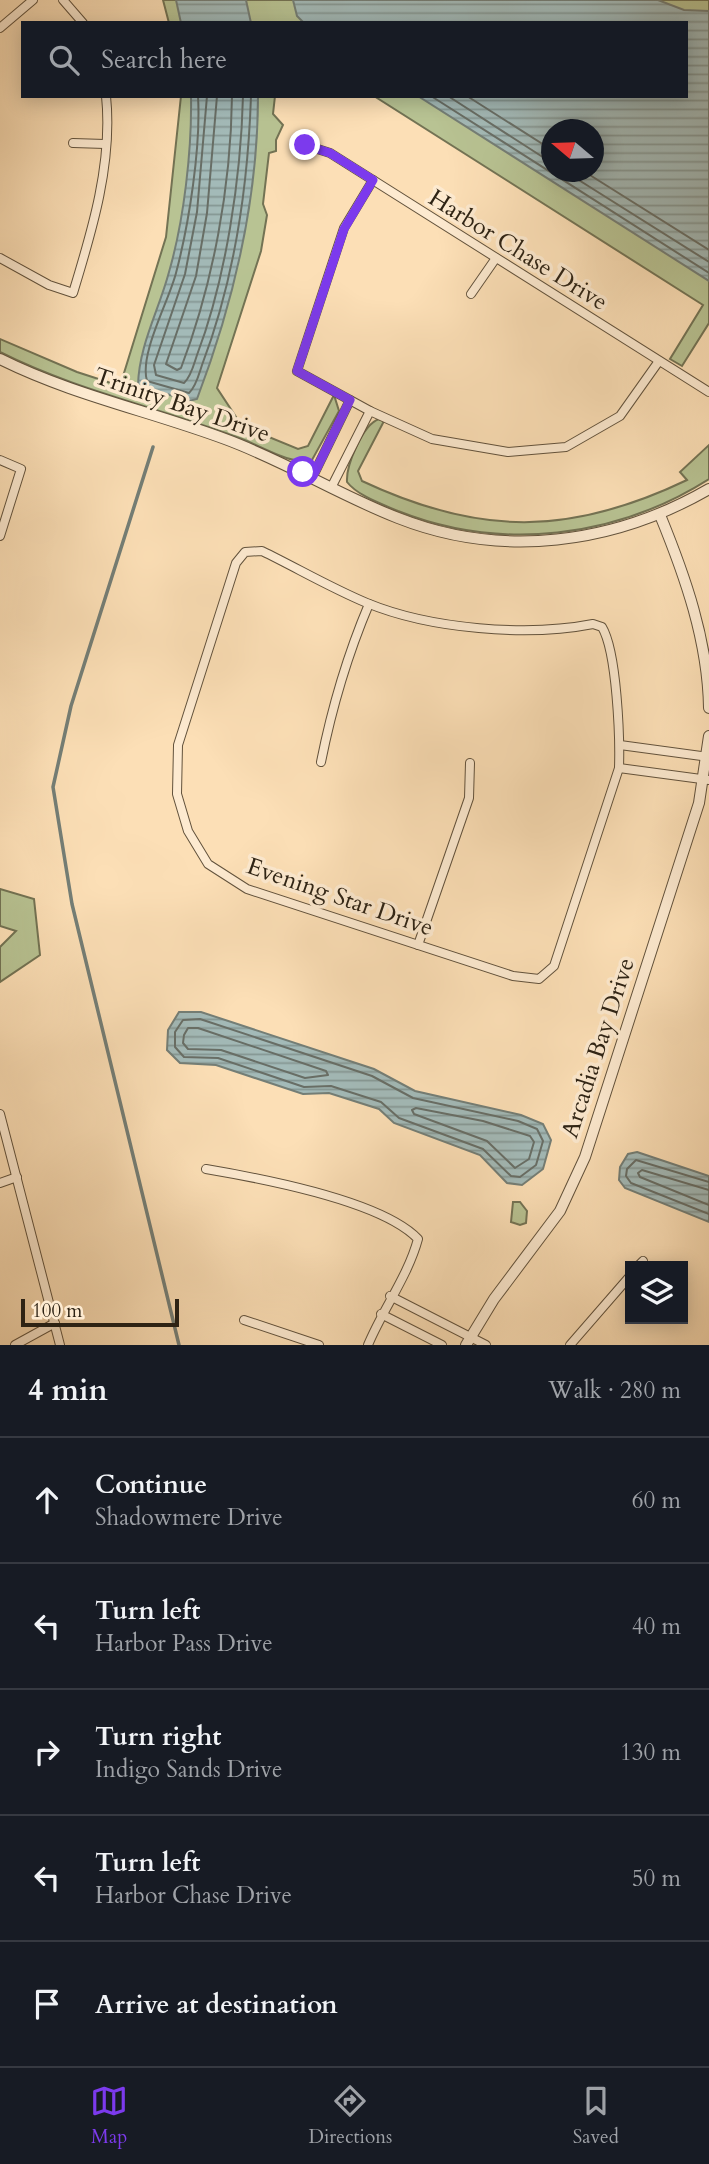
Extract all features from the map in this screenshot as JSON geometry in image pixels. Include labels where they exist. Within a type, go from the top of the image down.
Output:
[{"type":"street","points":[[0,28],[33,0]]},
{"type":"street","points":[[63,0],[81,21]]},
{"type":"street","points":[[0,258],[49,285],[72,293],[92,231],[108,118],[106,98]]},
{"type":"street","points":[[74,143],[105,144]]},
{"type":"street","name":"Harbor Chase Drive","points":[[305,145],[330,153],[709,392]]},
{"type":"street","points":[[373,180],[344,229],[297,371],[370,411],[432,439],[508,452],[566,447],[620,416],[659,361]]},
{"type":"street","points":[[471,295],[496,258]]},
{"type":"street","name":"Trinity Bay Drive","points":[[0,359],[71,390],[222,438],[313,476],[398,518],[429,528],[509,542],[551,541],[591,535],[660,515],[709,489]]},
{"type":"street","points":[[313,476],[350,400]]},
{"type":"street","points":[[332,486],[370,411]]},
{"type":"street","points":[[0,460],[21,469],[0,536]]},
{"type":"street","points":[[660,515],[687,587],[705,657],[709,708]]},
{"type":"street","name":"Evening Star Drive","points":[[369,604],[262,551],[245,552],[236,563],[178,745],[177,794],[188,831],[208,864],[247,889],[513,976],[539,979],[554,966],[619,768]]},
{"type":"street","points":[[321,762],[331,711],[351,648],[369,604],[440,623],[507,629],[593,624],[602,627],[610,652],[620,745],[619,768],[706,779]]},
{"type":"street","name":"Arcadia Bay Drive","points":[[468,1341],[494,1299],[560,1211],[585,1157],[706,779],[709,736]]},
{"type":"street","points":[[620,745],[708,757]]},
{"type":"street","points":[[418,945],[469,799],[470,763]]},
{"type":"street","points":[[0,1114],[60,1345]]},
{"type":"street","points":[[206,1169],[272,1180],[348,1203],[408,1229],[418,1239],[413,1258],[390,1296],[368,1345]]},
{"type":"street","points":[[0,1184],[17,1177]]},
{"type":"street","points":[[569,1345],[625,1282]]},
{"type":"street","points":[[390,1296],[468,1341],[486,1345]]},
{"type":"street","points":[[381,1314],[442,1345]]},
{"type":"street","points":[[244,1320],[319,1345]]},
{"type":"street","points":[[15,1345],[55,1323]]},
{"type":"green space","points":[[163,0],[709,0],[709,323],[682,366],[670,359],[703,305],[377,98],[688,98],[688,21],[168,21]]},
{"type":"green space","points":[[181,98],[275,98],[273,114],[283,125],[276,140],[276,151],[269,153],[263,204],[267,215],[261,251],[217,388],[242,426],[298,449],[308,446],[334,395],[339,411],[312,460],[286,458],[212,428],[59,378],[0,352],[0,339],[77,372],[120,386],[166,237]]},
{"type":"green space","points":[[379,419],[384,421],[358,471],[362,481],[446,512],[485,520],[524,522],[603,512],[687,480],[680,472],[709,445],[709,479],[636,515],[597,526],[517,534],[477,532],[437,524],[398,511],[364,495],[347,482],[349,466],[361,437]]},
{"type":"green space","points":[[0,889],[34,899],[40,955],[0,982],[0,947],[16,931],[0,926]]},
{"type":"green space","points":[[513,1202],[520,1202],[527,1211],[526,1223],[520,1225],[511,1222]]},
{"type":"water","points":[[176,0],[246,0],[251,21],[181,21]]},
{"type":"water","points":[[293,0],[658,0],[684,10],[709,11],[709,281],[553,182],[604,182],[604,119],[541,119],[541,174],[421,98],[688,98],[688,21],[302,21],[297,16]]},
{"type":"water","points":[[191,98],[258,98],[254,173],[241,250],[210,363],[197,399],[189,401],[138,385],[142,356],[165,286],[179,230]]},
{"type":"water","points":[[179,1012],[201,1012],[374,1069],[415,1091],[521,1115],[543,1124],[551,1140],[543,1169],[522,1185],[507,1183],[480,1155],[394,1123],[379,1109],[329,1093],[303,1094],[216,1065],[180,1063],[167,1050],[168,1030]]},
{"type":"water","points":[[637,1152],[709,1176],[709,1222],[625,1188],[619,1180],[620,1167],[628,1154]]},
{"type":"waterway","points":[[153,447],[71,706],[53,787],[72,904],[179,1345]]},
{"type":"route","points":[[303,472],[313,476],[350,400],[297,371],[328,269],[344,229],[373,180],[330,153],[305,145]]}]
